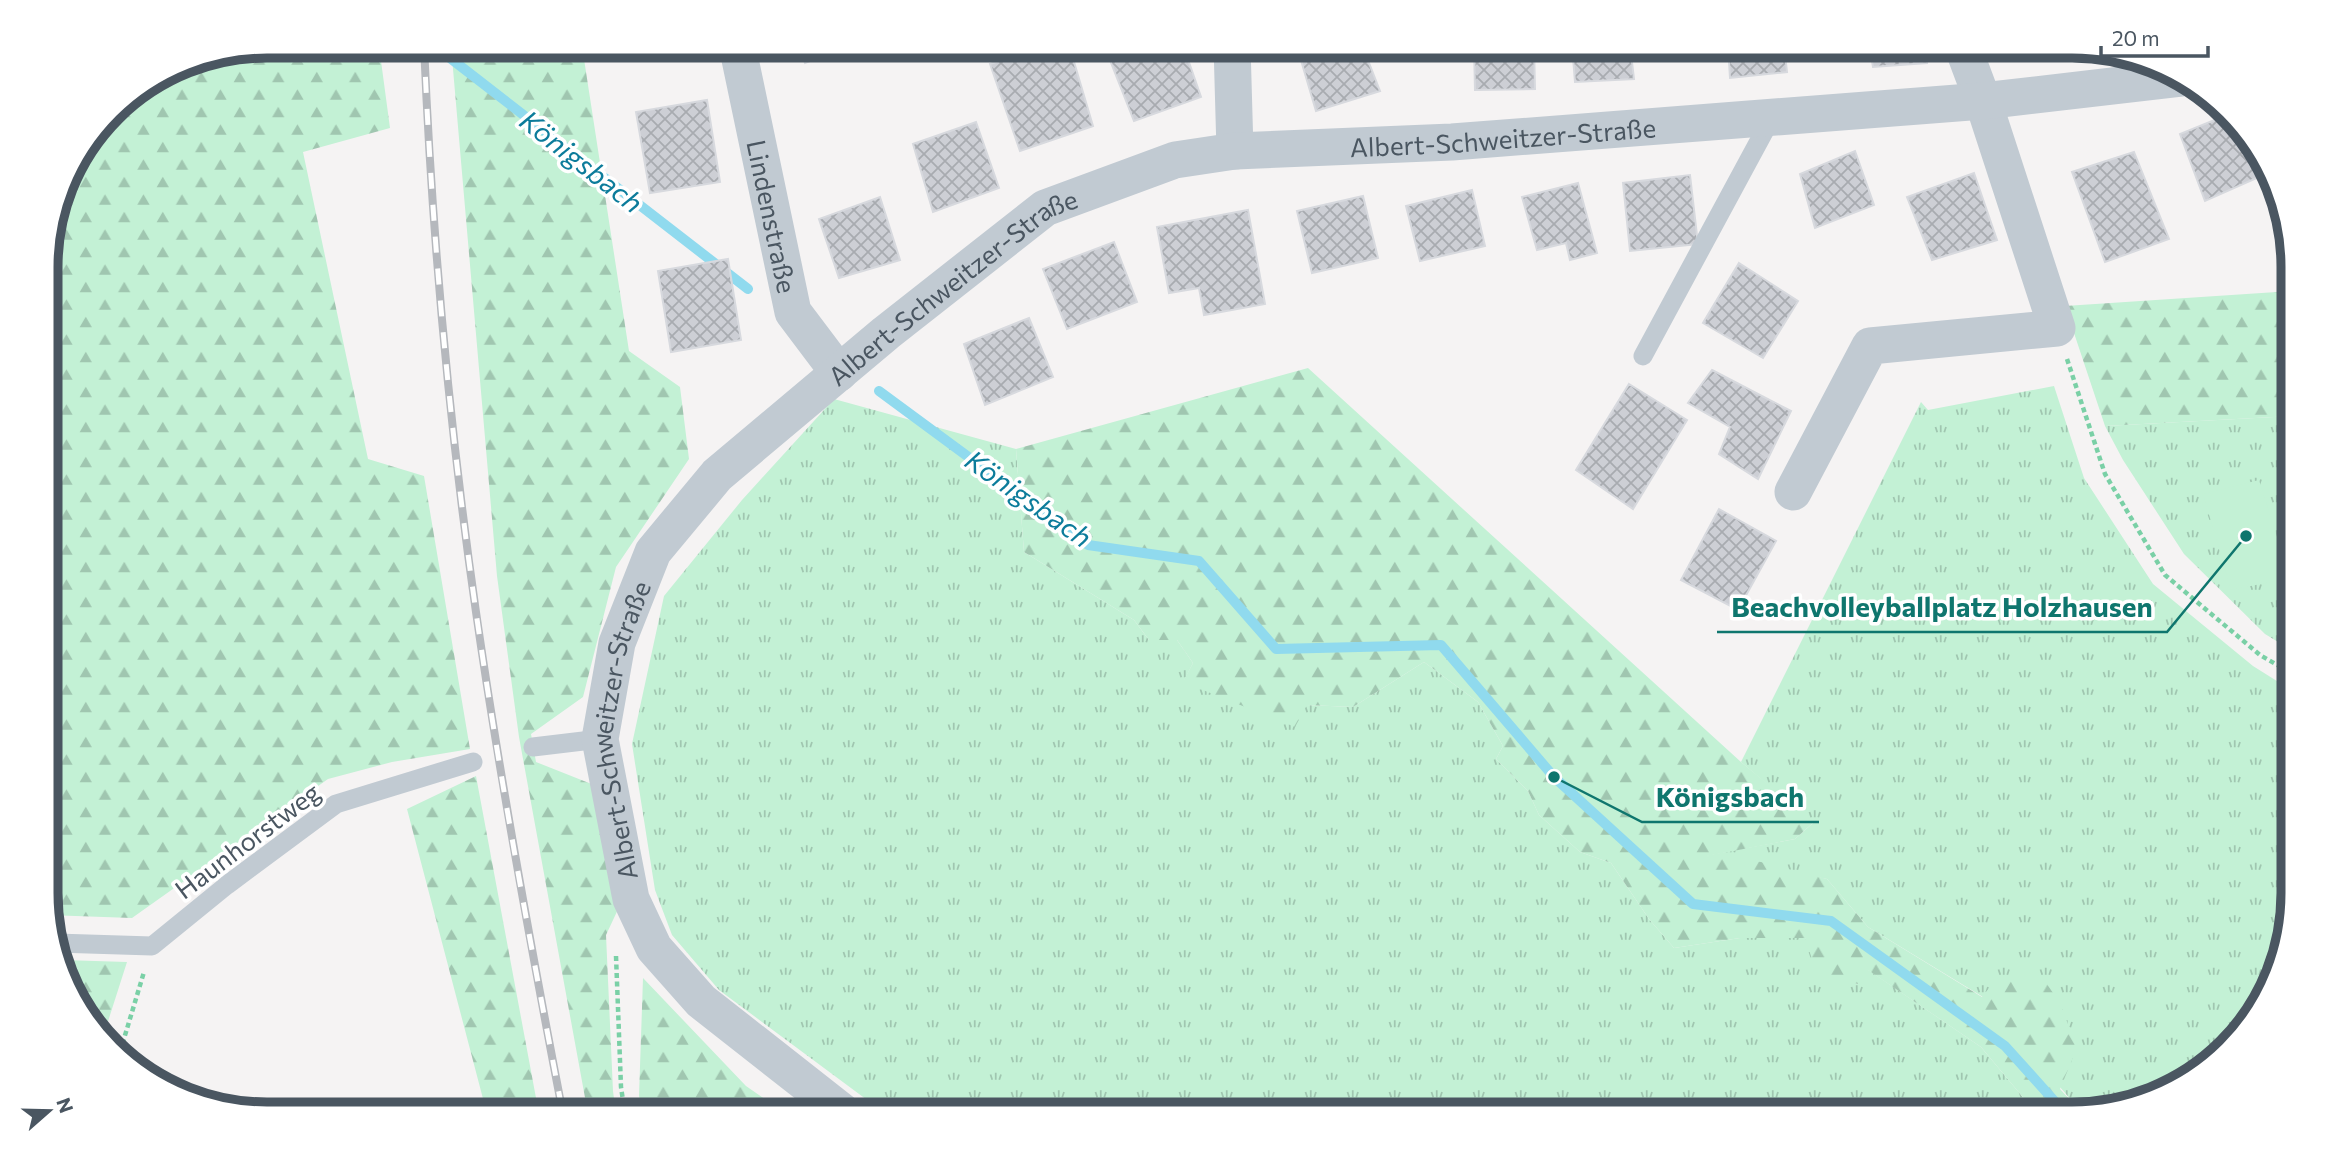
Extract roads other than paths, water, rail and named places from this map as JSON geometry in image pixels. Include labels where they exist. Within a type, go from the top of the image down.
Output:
[{"type":"street","name":"Lindenstraße","points":[[740,58],[793,312],[839,373]]},
{"type":"street","points":[[1232,58],[1235,151]]},
{"type":"street","points":[[1793,492],[1870,345],[2057,328],[1967,58]]},
{"type":"street","name":"Albert-Schweitzer-Straße","points":[[830,1102],[701,1001],[654,948],[631,900],[600,739],[617,643],[653,552],[717,475],[886,333],[1045,208],[1175,160],[1235,151],[1452,142],[1983,101],[2166,80]]},
{"type":"lane","points":[[1643,356],[1772,117]]},
{"type":"lane","points":[[533,747],[600,739]]},
{"type":"lane","name":"Haunhorstweg","points":[[64,943],[152,946],[227,885],[336,804],[473,762]]},
{"type":"waterway","name":"Königsbach","points":[[450,58],[748,289]]},
{"type":"waterway","name":"Königsbach","points":[[879,391],[1088,545],[1199,561],[1276,649],[1441,645],[1554,777],[1693,904],[1831,921],[2005,1046],[2055,1102]]},
{"type":"railway","points":[[425,58],[443,329],[466,541],[506,801],[561,1102]]},
{"type":"place","name":"Beachvolleyballplatz Holzhausen","points":[[2246,536]]},
{"type":"place","name":"Königsbach","points":[[1554,777]]}]
